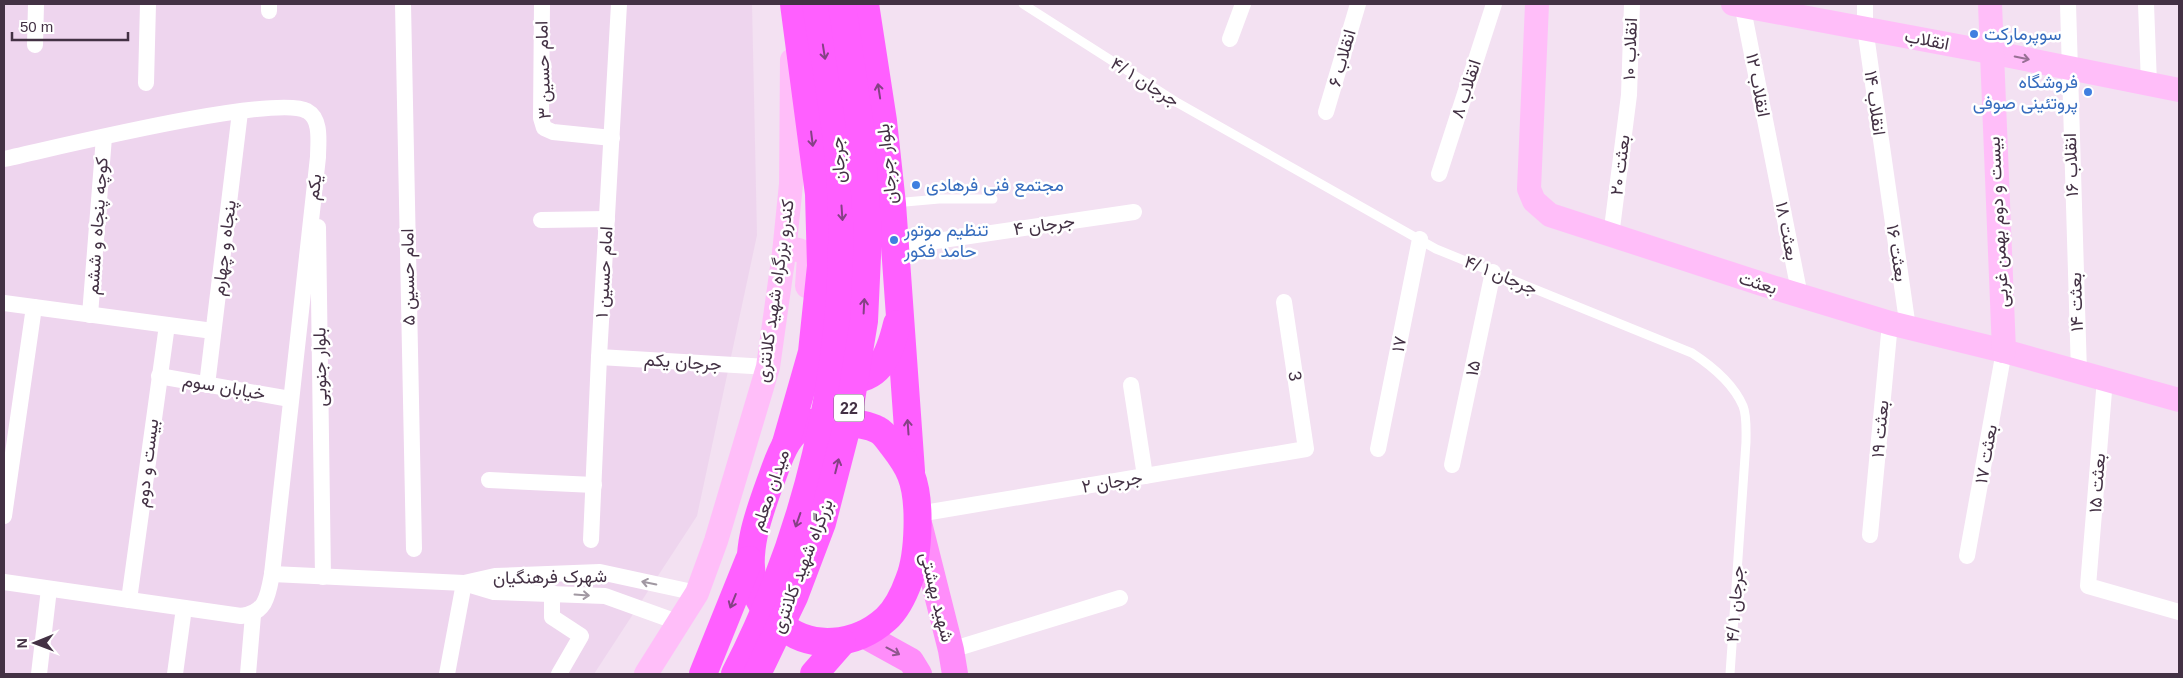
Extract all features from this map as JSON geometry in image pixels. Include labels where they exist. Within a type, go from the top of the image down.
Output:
[{"type":"highway","points":[[794,4],[819,194],[821,266],[815,358],[796,432]]},
{"type":"highway","name":"جرجان","points":[[816,4],[836,130],[842,221],[839,318]]},
{"type":"highway","name":"جرجان","points":[[842,4],[860,127]]},
{"type":"highway","name":"بلوار جرجان","points":[[866,4],[883,121],[892,204],[911,475]]},
{"type":"highway","name":"بزرگراه شهید کلانتری","points":[[758,674],[794,597],[822,523],[846,430],[864,320],[868,235],[860,127]]},
{"type":"highway","points":[[815,358],[828,373],[840,379],[854,380],[867,377],[878,369],[892,346],[901,312]]},
{"type":"highway","name":"بزرگراه شهید کلانتری","points":[[733,664],[774,589],[801,514],[822,425],[839,318]]},
{"type":"highway","points":[[796,432],[833,421],[858,424],[878,430],[890,441],[911,475],[918,517],[910,578],[898,603],[886,619],[852,638],[814,674]]},
{"type":"highway","name":"میدان معلم","points":[[796,432],[763,502],[751,556],[754,588],[765,611],[790,633],[806,640],[825,642],[852,638]]},
{"type":"highway","points":[[705,671],[751,556]]},
{"type":"highway","points":[[705,671],[718,659],[733,664],[746,652],[760,656],[772,664],[781,674]]},
{"type":"main road","name":"شهید بهشتی","points":[[918,517],[953,662]]},
{"type":"main road","points":[[852,638],[911,661],[919,674]]},
{"type":"street","points":[[35,45],[36,4]]},
{"type":"street","points":[[146,82],[148,4]]},
{"type":"street","name":"امام حسین ۵","points":[[402,4],[414,549]]},
{"type":"street","name":"امام حسین ۳","points":[[542,4],[541,118],[544,128],[553,132],[612,138]]},
{"type":"street","name":"امام حسین ۱","points":[[591,540],[599,357],[620,4]]},
{"type":"street","name":"کندرو بزرگراه شهید کلانتری","points":[[646,674],[680,623],[697,593],[716,541],[768,367],[784,254],[790,184],[794,4]]},
{"type":"street","points":[[1230,40],[1243,4]]},
{"type":"street","name":"۶ انقلاب","points":[[1326,112],[1358,4]]},
{"type":"street","name":"۸ انقلاب","points":[[1439,174],[1494,4]]},
{"type":"street","name":"بعثت","points":[[1537,4],[1530,189],[1534,201],[1550,215],[1611,236],[1899,326],[2004,351],[2179,400]]},
{"type":"street","name":"۱۰ انقلاب","points":[[1629,94],[1632,4]]},
{"type":"street","name":"انقلاب","points":[[1739,4],[1810,11],[1865,28],[2179,90]]},
{"type":"street","name":"۱۲ انقلاب","points":[[1739,4],[1774,165]]},
{"type":"street","name":"۱۴ انقلاب","points":[[1865,4],[1865,28],[1886,178]]},
{"type":"street","name":"بیست و دوم بهمن غربی","points":[[1990,4],[1990,52],[2004,351]]},
{"type":"street","name":"انقلاب ۱۶","points":[[2068,4],[2073,232]]},
{"type":"street","points":[[2146,4],[2149,84]]},
{"type":"street","name":"۲۰ بعثت","points":[[1611,236],[1629,94]]},
{"type":"street","name":"یکم","points":[[4,159],[149,126],[240,112],[290,107],[301,108],[309,112],[314,118],[317,128],[318,157],[272,574],[268,596],[262,608],[253,615]]},
{"type":"street","name":"پنجاه و چهارم","points":[[207,385],[240,112]]},
{"type":"street","name":"کوچه پنجاه و ششم","points":[[90,315],[104,137]]},
{"type":"street","name":"بلوار جنوبی","points":[[318,157],[323,577]]},
{"type":"street","name":"۱۸ بعثت","points":[[1774,165],[1800,296]]},
{"type":"street","name":"۱۶ بعثت","points":[[1886,178],[1899,326]]},
{"type":"street","name":"۴ جرجان","points":[[895,247],[1134,212]]},
{"type":"street","points":[[541,220],[607,219]]},
{"type":"street","name":"۱۴ بعثت","points":[[2073,232],[2079,373]]},
{"type":"street","name":"۱۷","points":[[1378,449],[1420,239]]},
{"type":"street","points":[[784,254],[794,249],[802,250],[809,256],[805,316],[795,378],[796,432]]},
{"type":"street","name":"۱۵","points":[[1452,465],[1493,272]]},
{"type":"street","name":"3","points":[[1284,302],[1306,450]]},
{"type":"street","points":[[4,303],[213,331]]},
{"type":"street","points":[[4,511],[34,307]]},
{"type":"street","name":"بیست و دوم","points":[[129,600],[158,376],[167,325]]},
{"type":"street","name":"بعثت ۱۹","points":[[1870,535],[1899,326]]},
{"type":"street","name":"۱۷ بعثت","points":[[1968,556],[2004,351]]},
{"type":"street","name":"جرجان یکم","points":[[599,357],[768,367]]},
{"type":"street","name":"خیابان سوم","points":[[158,376],[290,399]]},
{"type":"street","name":"بعثت ۱۵","points":[[2105,379],[2088,586],[2179,612]]},
{"type":"street","points":[[1131,385],[1145,476]]},
{"type":"street","name":"جرجان ۲","points":[[918,517],[1145,476],[1306,450]]},
{"type":"street","points":[[489,480],[594,485]]},
{"type":"street","name":"شهرک فرهنگیان","points":[[464,583],[495,576],[600,572],[697,593]]},
{"type":"street","points":[[272,574],[464,583],[494,592],[605,596],[680,623]]},
{"type":"street","points":[[4,582],[241,616],[253,615],[248,674]]},
{"type":"street","points":[[446,674],[464,583]]},
{"type":"street","points":[[39,674],[49,589]]},
{"type":"street","points":[[552,593],[552,617],[582,636],[559,674]]},
{"type":"street","points":[[953,662],[1120,598]]},
{"type":"street","points":[[175,674],[184,608]]},
{"type":"street","points":[[829,674],[852,638]]},
{"type":"lane","name":"جرجان ۱ /۴","points":[[1023,4],[1178,103],[1436,248],[1692,353],[1713,366],[1728,383],[1744,407],[1746,442],[1730,674]]},
{"type":"lane","points":[[892,204],[939,199],[993,199]]},
{"type":"shaded area","points":[[4,4],[752,4],[757,235],[697,516],[594,674],[4,674]]},
{"type":"place","name":"سوپرمارکت","points":[[1974,34]]},
{"type":"place","name":"فروشگاه پروتئینی صوفی","points":[[2088,92]]},
{"type":"place","name":"مجتمع فنی فرهادی","points":[[916,185]]},
{"type":"place","name":"تنظیم موتور حامد فکور","points":[[894,240]]}]
